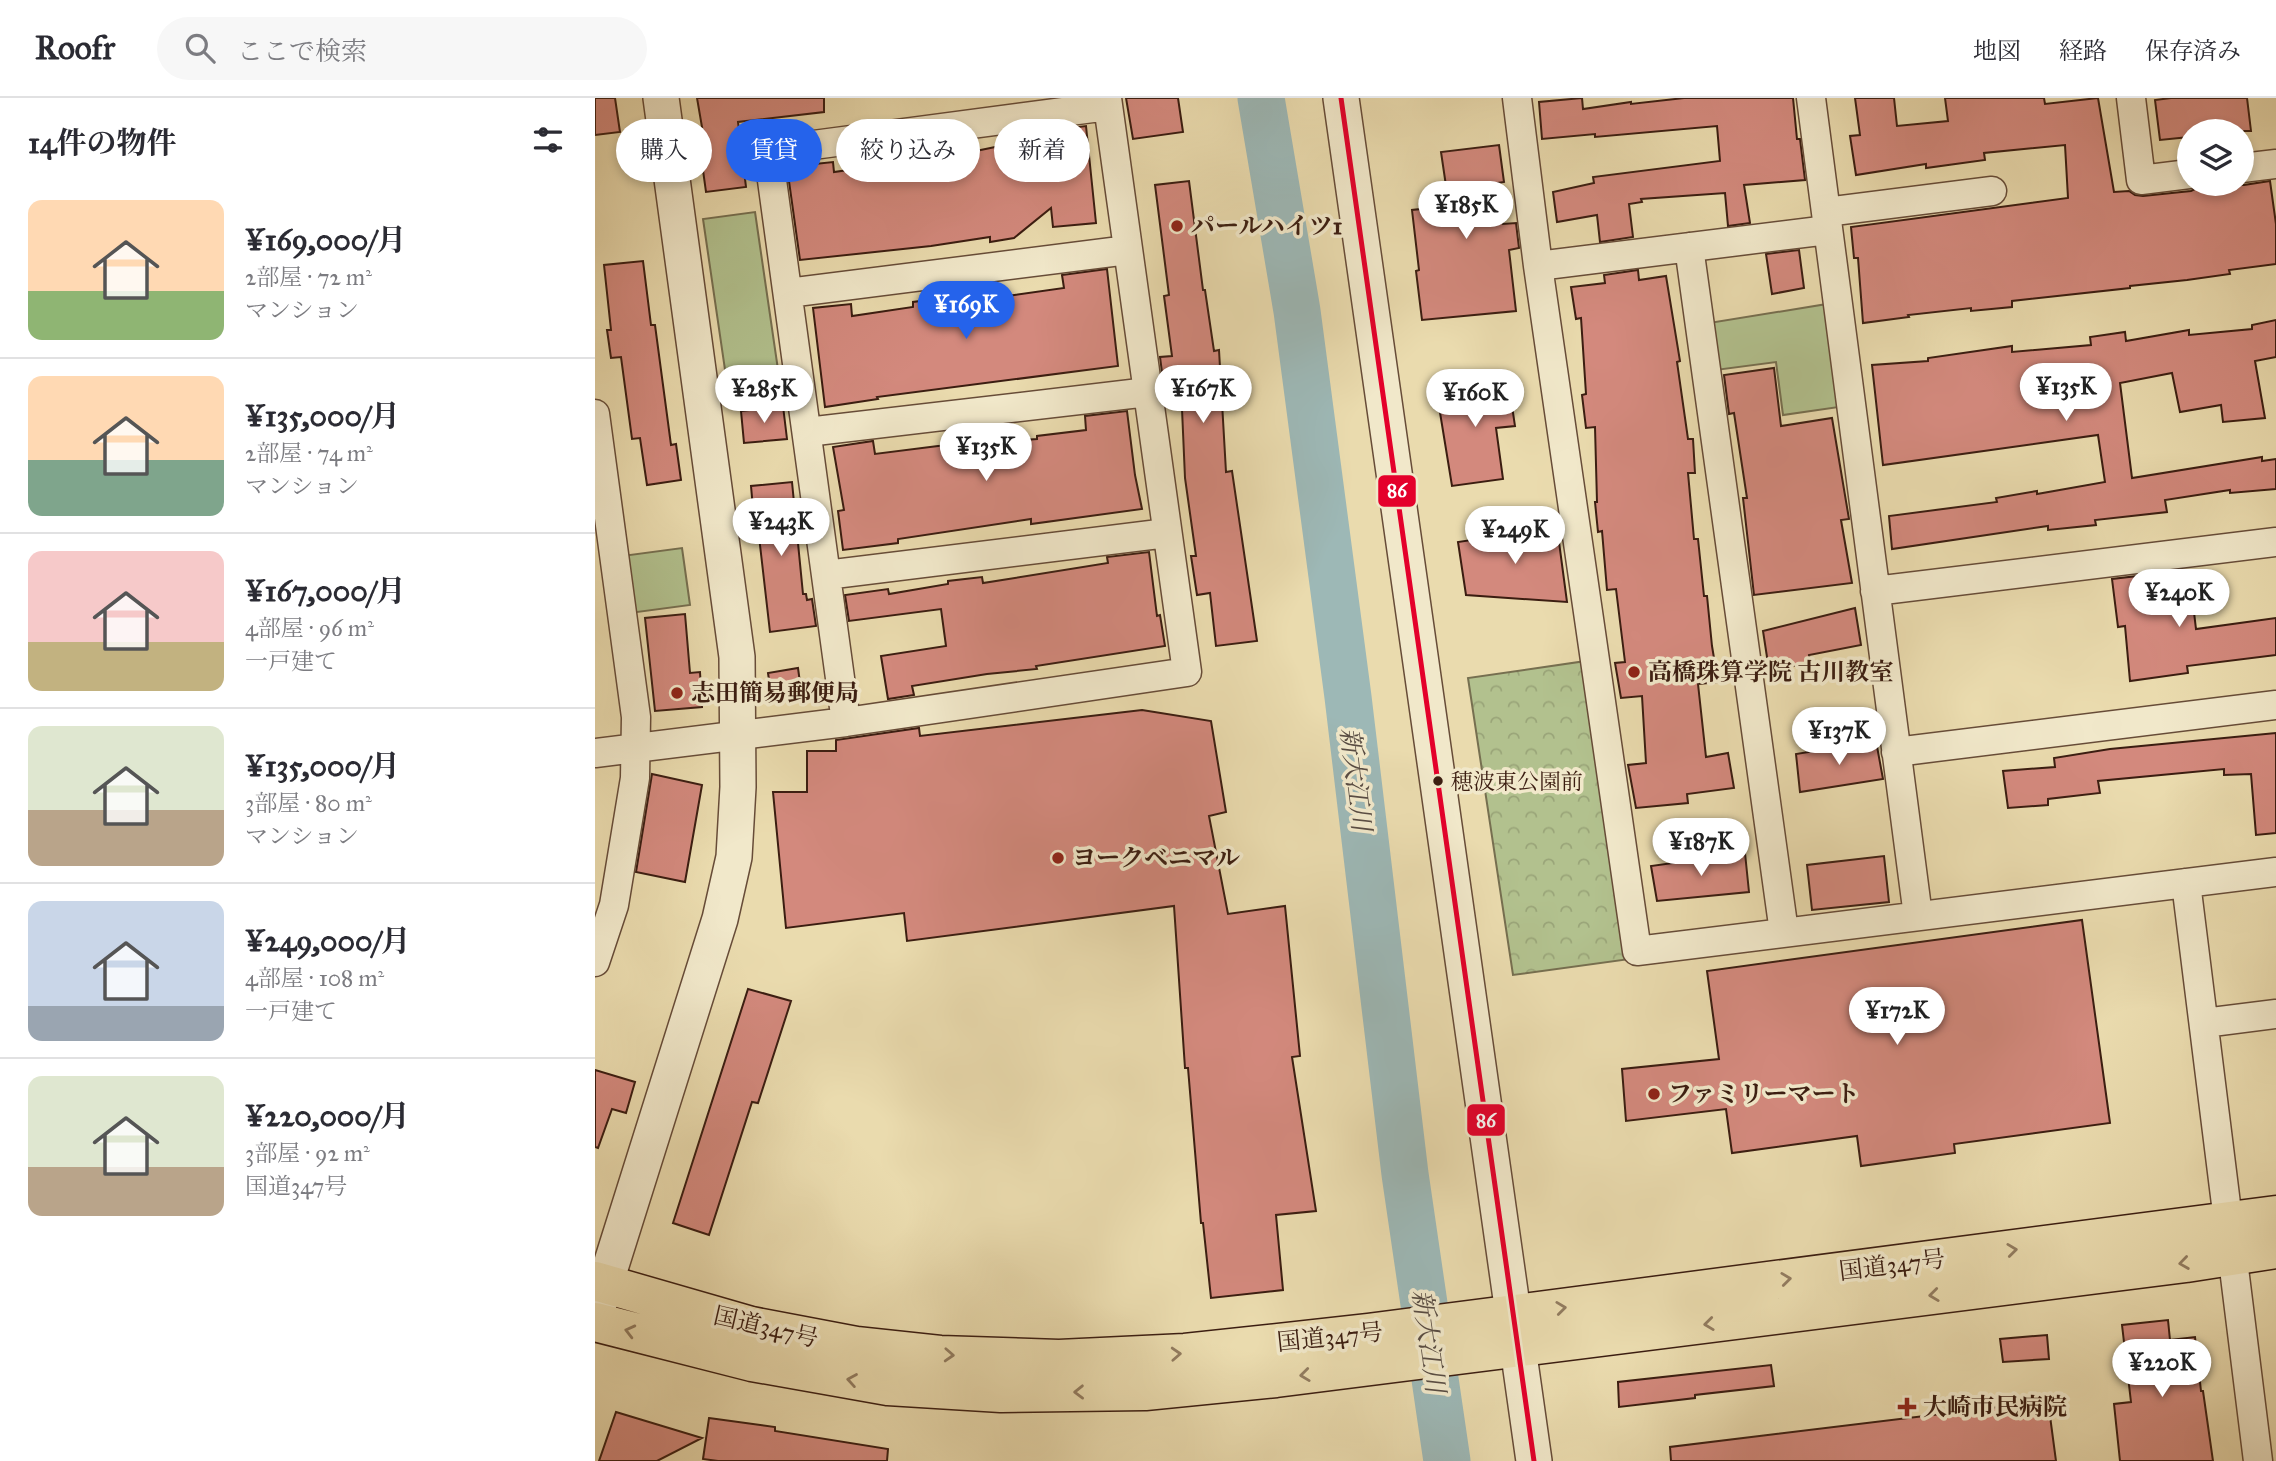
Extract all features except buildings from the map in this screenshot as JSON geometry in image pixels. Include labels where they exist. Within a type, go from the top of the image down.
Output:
[{"type":"highway","name":"国道347号","points":[[595,1322],[753,1362],[888,1386],[1001,1393],[1145,1391],[1371,1350],[2232,1238],[2276,1215]]},
{"type":"highway","name":"国道347号","points":[[2232,1238],[2276,1250]]},
{"type":"highway","name":"国道347号","points":[[598,1294],[856,1346],[940,1354],[1072,1359],[1185,1353],[1371,1350]]},
{"type":"street","points":[[598,1294],[720,919],[734,857],[738,787],[737,657],[661,98]]},
{"type":"street","points":[[1341,98],[1534,1461]]},
{"type":"street","points":[[1517,98],[1538,266],[1637,951],[2276,872]]},
{"type":"street","points":[[1811,98],[1918,916]]},
{"type":"street","points":[[2131,98],[2141,180],[2177,176]]},
{"type":"street","points":[[595,753],[846,722],[1187,673],[1107,102],[768,151],[846,722]]},
{"type":"street","points":[[2254,167],[2276,164]]},
{"type":"street","points":[[1538,266],[1689,247],[1992,191]]},
{"type":"street","points":[[1689,247],[1784,932]]},
{"type":"street","points":[[787,293],[1128,250]]},
{"type":"street","points":[[807,432],[1148,392]]},
{"type":"street","points":[[595,414],[636,717],[635,778],[614,905],[595,962]]},
{"type":"street","points":[[826,575],[1167,533]]},
{"type":"street","points":[[1875,590],[2276,542]]},
{"type":"street","points":[[1896,752],[2276,705]]},
{"type":"street","points":[[2186,883],[2258,1461]]},
{"type":"street","points":[[2204,1023],[2276,1014]]},
{"type":"green space","points":[[755,212],[782,397],[730,404],[703,219]]},
{"type":"green space","points":[[1827,304],[1839,407],[1783,415],[1776,362],[1716,370],[1709,323]]},
{"type":"green space","points":[[682,548],[690,605],[630,613],[622,556]]},
{"type":"green space","points":[[1586,661],[1630,959],[1513,975],[1468,678]]},
{"type":"waterway","name":"新大江川","points":[[1261,98],[1297,311],[1348,697],[1405,1174],[1447,1461]]},
{"type":"transit line","name":"86","points":[[1341,98],[1534,1461]]},
{"type":"place","name":"パールハイツ1","points":[[1177,226]]},
{"type":"place","name":"高橋珠算学院 古川教室","points":[[1634,672]]},
{"type":"place","name":"志田簡易郵便局","points":[[677,693]]},
{"type":"place","name":"穂波東公園前","points":[[1438,781]]},
{"type":"place","name":"ヨークベニマル","points":[[1058,858]]},
{"type":"place","name":"ファミリーマート","points":[[1654,1094]]},
{"type":"place","name":"大崎市民病院","points":[[1907,1407]]}]
